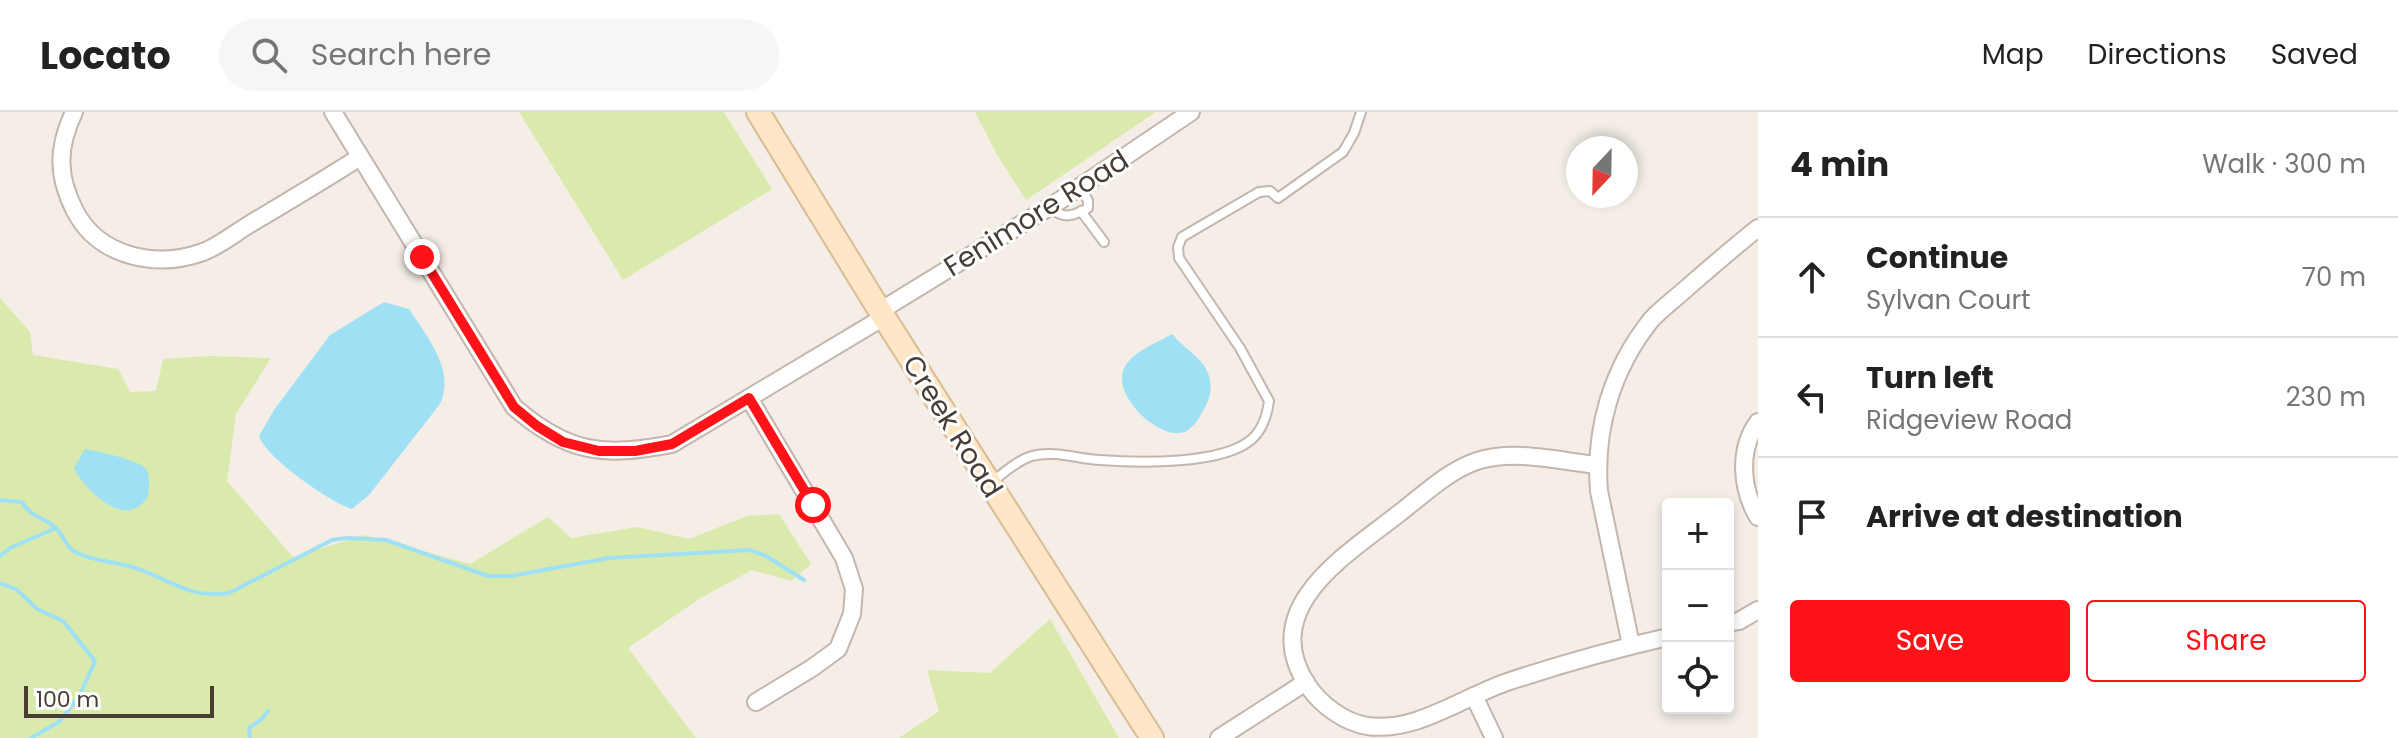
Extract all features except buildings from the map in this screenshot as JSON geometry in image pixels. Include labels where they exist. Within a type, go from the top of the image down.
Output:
[{"type":"main road","name":"Creek Road","points":[[758,112],[882,314],[1152,738]]},
{"type":"street","points":[[74,112],[60,158],[64,189],[83,225],[111,250],[136,257],[160,259],[204,251],[360,157]]},
{"type":"street","name":"Fenimore Road","points":[[333,112],[514,407],[563,442],[599,451],[635,451],[672,444],[1050,207],[1191,112]]},
{"type":"street","points":[[1631,645],[1599,491],[1597,465],[1601,422],[1611,389],[1634,344],[1654,317],[1758,228]]},
{"type":"street","points":[[749,398],[844,558],[854,589],[852,614],[838,649],[756,702]]},
{"type":"street","points":[[1758,422],[1747,442],[1743,471],[1750,503],[1758,517]]},
{"type":"street","points":[[1597,465],[1508,455],[1475,461],[1445,478],[1323,574],[1302,601],[1292,630],[1291,646],[1295,661],[1316,697],[1335,713],[1368,726],[1404,724],[1507,682],[1662,638]]},
{"type":"street","points":[[1734,622],[1758,610]]},
{"type":"street","points":[[1219,738],[1306,682]]},
{"type":"street","points":[[1474,696],[1494,738]]},
{"type":"lane","points":[[989,483],[1031,457],[1054,454],[1100,460],[1204,457],[1238,449],[1252,439],[1262,426],[1269,401],[1240,348],[1190,277],[1179,258],[1178,247],[1182,237],[1259,192],[1270,191],[1278,198],[1343,152],[1361,112]]},
{"type":"lane","points":[[1050,207],[1058,215],[1066,216],[1088,208],[1081,187]]},
{"type":"lane","points":[[1081,211],[1104,242]]},
{"type":"green space","points":[[519,112],[724,112],[772,189],[623,280]]},
{"type":"green space","points":[[975,112],[1156,112],[1026,200]]},
{"type":"green space","points":[[0,298],[30,332],[33,355],[118,369],[130,392],[156,391],[163,359],[210,356],[271,358],[236,414],[227,481],[293,557],[365,535],[470,564],[548,517],[571,538],[638,527],[689,539],[747,516],[779,514],[811,564],[791,581],[752,570],[699,599],[628,648],[696,738],[0,738]]},
{"type":"green space","points":[[1050,619],[1119,738],[899,738],[939,711],[927,670],[990,673]]},
{"type":"water","points":[[384,302],[409,309],[424,331],[442,367],[444,392],[440,404],[369,495],[352,509],[300,478],[273,456],[259,436],[274,410],[330,335]]},
{"type":"water","points":[[1172,334],[1203,364],[1210,384],[1210,395],[1198,419],[1188,430],[1178,433],[1166,431],[1141,414],[1124,389],[1122,377],[1126,365],[1135,355]]},
{"type":"water","points":[[85,449],[126,459],[145,468],[149,476],[149,490],[144,503],[129,510],[120,509],[110,506],[92,492],[74,468]]},
{"type":"waterway","points":[[0,500],[22,502],[29,511],[56,528],[75,552],[133,567],[203,593],[229,593],[332,540],[347,538],[386,540],[488,576],[511,576],[609,558],[750,550],[766,556],[804,580]]},
{"type":"waterway","points":[[0,556],[10,548],[56,528]]},
{"type":"waterway","points":[[0,583],[16,589],[37,609],[63,621],[95,661],[80,695],[59,722],[31,738]]},
{"type":"waterway","points":[[250,738],[249,728],[268,711]]},
{"type":"route","points":[[422,257],[514,407],[537,426],[563,442],[599,451],[635,451],[672,444],[749,398],[813,505]]}]
